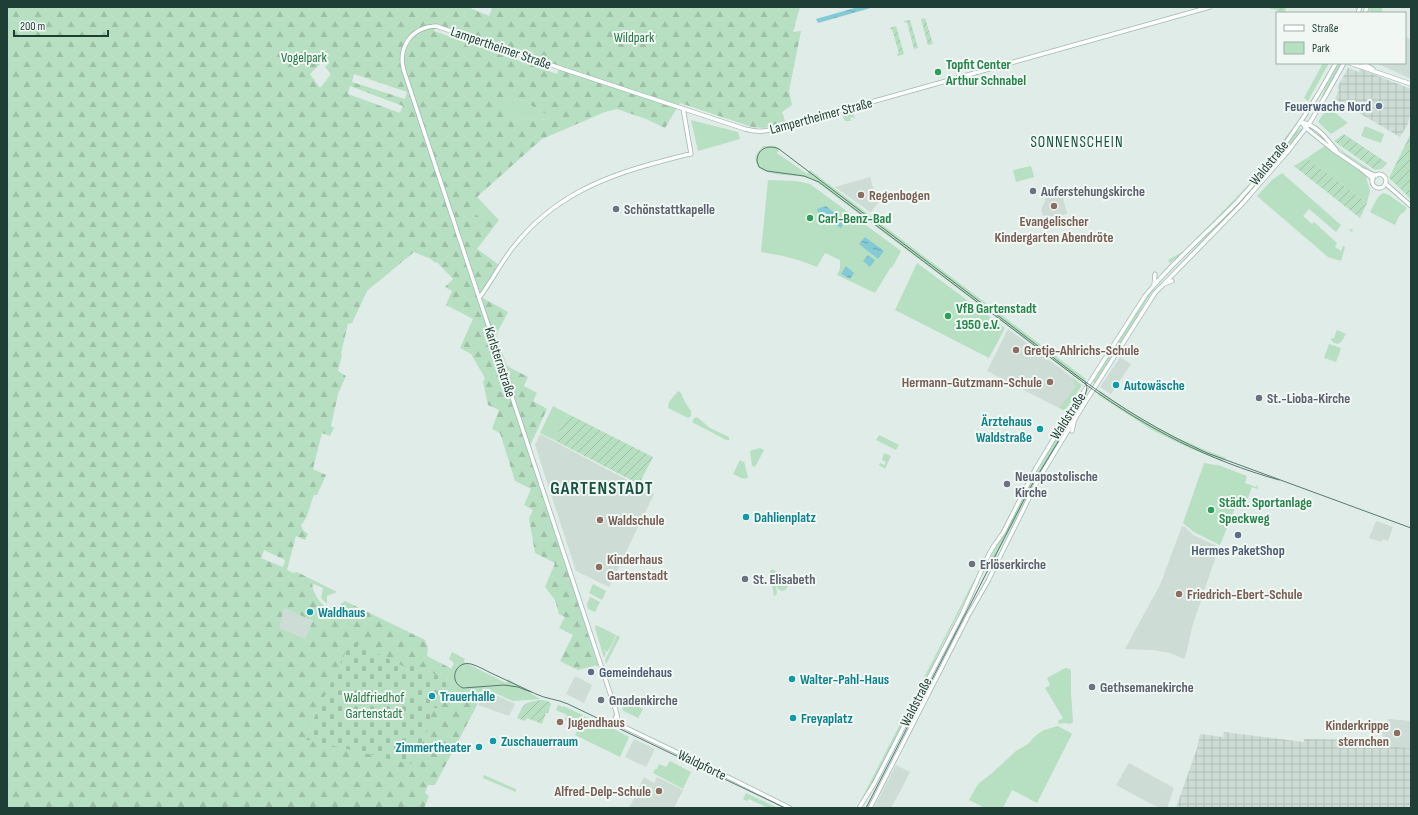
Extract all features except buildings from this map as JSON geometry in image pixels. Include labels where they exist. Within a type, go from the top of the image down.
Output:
[{"type":"street","name":"Lampertheimer Straße","points":[[436,26],[562,69],[753,131],[767,132],[1210,7]]},
{"type":"street","name":"Karlsternstraße","points":[[436,26],[422,28],[409,38],[402,55],[403,66],[617,714],[619,725]]},
{"type":"street","name":"Waldstraße","points":[[859,808],[874,784],[958,621],[995,544],[1003,533],[1036,468],[1053,439],[1145,296],[1250,187],[1276,156],[1318,96],[1335,64]]},
{"type":"street","name":"Waldstraße","points":[[870,808],[968,616],[988,581],[1038,480],[1099,380],[1105,378],[1104,371],[1149,301],[1163,284],[1241,205],[1289,150],[1309,124],[1326,97],[1343,64]]},
{"type":"street","points":[[1353,64],[1411,84]]},
{"type":"street","points":[[1364,64],[1385,75]]},
{"type":"street","points":[[479,298],[500,264],[515,244],[534,224],[564,200],[598,182],[632,169],[691,154],[683,108]]},
{"type":"street","points":[[1301,122],[1309,124],[1321,133],[1338,152]]},
{"type":"street","points":[[1301,122],[1306,128],[1374,177]]},
{"type":"street","points":[[1374,177],[1380,175],[1384,176],[1386,184],[1411,206]]},
{"type":"street","points":[[1374,177],[1372,182],[1374,186],[1379,188],[1383,187],[1399,196]]},
{"type":"street","points":[[1383,187],[1386,184]]},
{"type":"street","points":[[1154,285],[1155,274]]},
{"type":"street","points":[[1163,284],[1172,281]]},
{"type":"street","points":[[1108,347],[1109,353]]},
{"type":"street","points":[[1099,380],[1099,386]]},
{"type":"street","points":[[1087,399],[1094,396]]},
{"type":"street","points":[[1072,431],[1074,419]]},
{"type":"street","name":"Waldpforte","points":[[617,714],[614,722],[619,725],[720,772],[790,808]]},
{"type":"shaded area","points":[[1406,37],[1411,40],[1411,79],[1378,64],[1406,64]]},
{"type":"shaded area","name":"Feuerwache Nord","points":[[1348,68],[1359,72],[1360,69],[1411,89],[1411,112],[1407,126],[1400,137],[1335,99],[1339,90],[1337,88]]},
{"type":"shaded area","name":"Regenbogen","points":[[870,177],[878,203],[871,212],[835,187]]},
{"type":"shaded area","name":"Evangelischer Kindergarten Abendröte","points":[[1062,194],[1067,214],[1047,217],[1046,215],[1043,216],[1041,209],[1045,202],[1045,197]]},
{"type":"shaded area","name":"Gretje-Ahlrichs-Schule","points":[[1008,329],[1073,378],[1076,386],[1059,408],[987,371]]},
{"type":"shaded area","points":[[1120,357],[1131,364],[1111,394],[1100,387]]},
{"type":"shaded area","name":"Waldschule","points":[[540,434],[654,494],[609,587],[576,571],[535,445]]},
{"type":"shaded area","points":[[1376,521],[1393,527],[1388,541],[1383,539],[1381,542],[1369,538]]},
{"type":"shaded area","name":"Friedrich-Ebert-Schule","points":[[1182,526],[1193,535],[1219,547],[1193,624],[1184,659],[1170,653],[1153,650],[1125,649],[1160,585]]},
{"type":"shaded area","points":[[284,608],[313,621],[305,640],[278,628]]},
{"type":"shaded area","points":[[575,676],[592,685],[584,703],[566,694]]},
{"type":"shaded area","points":[[485,690],[515,704],[509,716],[478,705]]},
{"type":"shaded area","name":"Kinderkrippe sternchen","points":[[1388,719],[1411,721],[1411,748],[1383,746],[1382,725],[1385,726]]},
{"type":"shaded area","points":[[1224,732],[1304,742],[1304,739],[1383,740],[1384,746],[1411,748],[1411,808],[1176,808],[1197,748],[1200,734],[1223,737]]},
{"type":"shaded area","points":[[634,739],[655,749],[646,767],[625,757]]},
{"type":"shaded area","points":[[1129,763],[1174,788],[1167,808],[1153,805],[1116,785]]},
{"type":"shaded area","points":[[896,765],[910,772],[902,788],[891,808],[874,808]]},
{"type":"shaded area","name":"Alfred-Delp-Schule","points":[[644,777],[654,783],[657,777],[683,790],[674,808],[629,808]]},
{"type":"green space","points":[[7,7],[468,7],[489,16],[492,9],[489,7],[800,7],[793,32],[801,31],[789,91],[792,105],[782,112],[785,121],[765,128],[752,127],[680,103],[665,128],[646,119],[617,109],[605,112],[542,139],[477,197],[499,220],[477,249],[498,264],[481,297],[508,312],[496,335],[507,366],[528,377],[524,386],[537,393],[533,401],[547,409],[528,450],[598,665],[578,670],[560,661],[573,635],[559,628],[565,617],[559,614],[555,600],[545,587],[555,563],[535,553],[529,518],[533,510],[524,505],[531,489],[515,481],[500,433],[492,429],[499,410],[488,405],[483,382],[485,378],[471,354],[460,348],[473,319],[446,305],[452,291],[445,287],[453,279],[437,262],[435,263],[431,259],[414,252],[367,291],[352,323],[348,324],[338,371],[346,376],[338,394],[331,426],[334,428],[330,436],[322,433],[313,469],[326,475],[317,495],[314,495],[307,515],[301,525],[303,530],[308,534],[305,540],[296,536],[287,570],[293,573],[297,572],[311,579],[313,589],[317,597],[329,611],[333,606],[337,607],[345,601],[425,640],[428,648],[427,656],[452,669],[447,679],[451,682],[444,697],[452,700],[476,704],[484,688],[476,707],[435,785],[428,785],[425,793],[429,796],[424,808],[7,808]],"holes":[[[436,26],[559,69],[557,74],[434,31]],[[325,59],[329,63],[325,67],[331,74],[320,88],[310,74]],[[354,74],[407,92],[405,99],[352,82]],[[350,86],[403,106],[400,113],[348,94]],[[507,98],[524,101],[549,116],[548,120],[531,118],[524,119],[505,112]],[[482,207],[491,218],[484,223],[475,213]],[[264,550],[285,560],[283,567],[261,558]],[[284,608],[313,621],[305,639],[279,628]]]},
{"type":"green space","points":[[1267,7],[1286,7],[1285,12]]},
{"type":"green space","points":[[1370,7],[1382,7],[1382,12],[1369,12]]},
{"type":"green space","points":[[925,18],[933,44],[928,45],[921,19]]},
{"type":"green space","points":[[910,20],[918,48],[914,49],[907,22],[905,23],[904,21]]},
{"type":"green space","points":[[896,26],[904,54],[898,56],[897,54],[899,53],[892,29],[890,29]]},
{"type":"green space","points":[[1322,64],[1328,64],[1308,101],[1304,98]]},
{"type":"green space","points":[[1338,64],[1341,64],[1321,102],[1308,122],[1320,101],[1326,86]]},
{"type":"green space","points":[[507,98],[524,101],[549,116],[548,120],[531,118],[524,119],[504,112]]},
{"type":"green space","points":[[1328,107],[1348,123],[1331,134],[1318,122]]},
{"type":"green space","points":[[853,112],[855,118],[850,118],[851,121],[845,121],[842,115]]},
{"type":"green space","points":[[691,120],[738,132],[740,139],[698,151]]},
{"type":"green space","points":[[1365,126],[1384,134],[1381,143],[1361,136]]},
{"type":"green space","points":[[1301,128],[1302,130],[1273,167],[1175,270],[1252,188],[1295,133]]},
{"type":"green space","points":[[1292,129],[1294,129],[1274,156],[1227,209],[1184,252],[1170,263],[1168,260],[1184,251],[1250,183]]},
{"type":"green space","points":[[1411,133],[1411,199],[1389,178]]},
{"type":"green space","points":[[1344,134],[1387,163],[1381,169],[1375,170],[1334,141]]},
{"type":"green space","points":[[1331,141],[1345,153],[1371,170],[1370,171],[1345,155]]},
{"type":"green space","points":[[763,146],[775,146],[780,149],[777,153],[807,174],[810,170],[1086,379],[1083,383],[816,182],[804,177],[769,173],[758,167],[756,157],[757,153]]},
{"type":"green space","points":[[1326,146],[1367,176],[1370,191],[1367,203],[1307,158]]},
{"type":"green space","points":[[1307,158],[1367,203],[1360,218],[1294,166]]},
{"type":"green space","points":[[1031,166],[1034,177],[1016,182],[1013,170]]},
{"type":"green space","points":[[1282,173],[1341,225],[1336,232],[1309,209],[1303,216],[1312,224],[1314,222],[1337,243],[1335,247],[1341,251],[1343,246],[1345,247],[1341,261],[1328,257],[1257,196],[1272,180]]},
{"type":"green space","name":"Carl-Benz-Bad","points":[[768,180],[796,181],[810,184],[901,251],[892,268],[891,267],[875,293],[837,275],[840,269],[840,260],[825,253],[817,267],[776,254],[761,252]]},
{"type":"green space","points":[[1383,193],[1389,195],[1407,208],[1399,216],[1395,225],[1370,212],[1378,197]]},
{"type":"green space","points":[[482,207],[491,218],[484,224],[475,213]]},
{"type":"green space","name":"VfB Gartenstadt 1950 e.V.","points":[[917,263],[1005,328],[989,358],[895,310]]},
{"type":"green space","points":[[1159,282],[1095,383],[1093,382],[1145,300]]},
{"type":"green space","points":[[1337,330],[1346,334],[1338,344],[1331,340],[1334,338]]},
{"type":"green space","points":[[1329,344],[1341,348],[1336,362],[1324,358]]},
{"type":"green space","points":[[1073,378],[1082,385],[1066,409],[1063,410],[1059,408],[1076,386]]},
{"type":"green space","points":[[678,391],[681,393],[691,411],[691,416],[688,418],[668,408],[669,402]]},
{"type":"green space","points":[[1100,391],[1145,421],[1193,445],[1226,458],[1222,461],[1185,446],[1152,430],[1098,395]]},
{"type":"green space","points":[[553,406],[568,414],[554,440],[540,433]]},
{"type":"green space","points":[[568,414],[653,457],[639,484],[554,440]]},
{"type":"green space","points":[[697,417],[710,428],[729,437],[729,440],[726,440],[692,422],[694,418]]},
{"type":"green space","points":[[879,435],[899,445],[896,450],[876,440]]},
{"type":"green space","points":[[1059,435],[1061,439],[1040,471],[995,560],[991,557],[1057,436]]},
{"type":"green space","points":[[760,448],[764,450],[755,467],[752,466],[750,451]]},
{"type":"green space","points":[[884,453],[891,456],[885,469],[879,465],[880,463],[884,465],[886,462],[882,460]]},
{"type":"green space","points":[[740,460],[743,462],[744,461],[748,477],[746,478],[740,478],[733,474]]},
{"type":"green space","name":"Städt. Sportanlage Speckweg","points":[[1204,463],[1221,466],[1247,476],[1245,483],[1256,487],[1257,485],[1258,486],[1257,489],[1252,487],[1247,501],[1239,498],[1220,545],[1194,532],[1183,523]]},
{"type":"green space","points":[[772,569],[779,573],[779,575],[773,576],[777,592],[774,596],[770,571]]},
{"type":"green space","points":[[781,574],[790,579],[790,585],[788,585],[786,590],[782,591],[777,588],[775,581],[780,577],[784,578],[788,583],[786,579],[781,576]]},
{"type":"green space","points":[[977,577],[872,784],[860,802],[973,582]]},
{"type":"green space","points":[[311,579],[337,592],[327,596],[327,604],[321,598],[323,588],[314,584],[312,587]]},
{"type":"green space","points":[[593,584],[606,591],[602,600],[589,593]]},
{"type":"green space","points":[[590,597],[600,602],[595,612],[588,609],[587,604]]},
{"type":"green space","points":[[596,625],[616,635],[607,652],[603,649],[606,653],[604,658],[595,628]]},
{"type":"green space","points":[[617,635],[620,637],[606,664],[605,660]]},
{"type":"green space","name":"Waldfriedhof Gartenstadt","points":[[351,641],[405,667],[408,661],[424,670],[450,681],[437,708],[433,708],[430,713],[432,721],[411,764],[304,739]]},
{"type":"green space","points":[[452,652],[465,659],[464,662],[506,683],[508,679],[540,699],[513,701],[484,688],[476,704],[452,700],[444,697],[451,682],[447,679],[454,663],[449,659]]},
{"type":"green space","points":[[1065,668],[1070,669],[1071,672],[1073,722],[1070,724],[1059,724],[1058,721],[1063,718],[1045,688],[1050,685],[1047,678]]},
{"type":"green space","points":[[542,700],[550,702],[551,704],[542,724],[527,718],[525,721],[517,718],[521,709],[526,704]]},
{"type":"green space","points":[[626,701],[643,709],[638,718],[622,710]]},
{"type":"green space","points":[[558,705],[583,715],[578,727],[565,720],[567,715],[556,710]]},
{"type":"green space","points":[[584,716],[606,726],[606,728],[610,727],[629,737],[620,757],[575,735]]},
{"type":"green space","points":[[1058,726],[1072,734],[1037,803],[1012,790],[1003,808],[985,808],[969,800],[978,784],[1016,751],[1028,744],[1035,736],[1044,730]]},
{"type":"green space","points":[[670,761],[691,772],[683,789],[653,773],[659,764],[666,767]]},
{"type":"green space","points":[[484,775],[516,789],[516,792],[483,778]]},
{"type":"green space","points":[[746,793],[778,808],[768,808],[749,799],[747,801],[743,799]]},
{"type":"water","points":[[858,7],[874,7],[818,23],[816,19]]},
{"type":"water","points":[[826,206],[845,221],[841,228],[829,221],[820,219],[817,209]]},
{"type":"water","points":[[865,237],[884,251],[878,259],[859,244]]},
{"type":"water","points":[[868,255],[875,260],[870,267],[863,261]]},
{"type":"water","points":[[846,266],[854,273],[850,279],[841,274]]},
{"type":"tram line","points":[[1279,480],[1203,453],[1179,442],[1133,416],[1088,386],[819,182],[804,176],[767,171],[759,167],[757,161],[759,153],[767,147],[779,149],[1080,378],[1126,410],[1157,428],[1207,453],[1411,528]]},
{"type":"tram line","points":[[866,808],[1030,488],[1085,397],[1087,387],[1085,382]]},
{"type":"tram line","points":[[531,692],[518,687],[504,685],[463,688],[458,685],[455,672],[461,665],[471,664],[476,666],[540,696],[568,704],[785,808]]},
{"type":"place","name":"Topfit Center Arthur Schnabel","points":[[938,72]]},
{"type":"place","name":"Feuerwache Nord","points":[[1379,106]]},
{"type":"place","name":"Auferstehungskirche","points":[[1033,191]]},
{"type":"place","name":"Regenbogen","points":[[861,195]]},
{"type":"place","name":"Evangelischer Kindergarten Abendröte","points":[[1054,206]]},
{"type":"place","name":"Schönstattkapelle","points":[[616,209]]},
{"type":"place","name":"Carl-Benz-Bad","points":[[810,218]]},
{"type":"place","name":"VfB Gartenstadt 1950 e.V.","points":[[948,316]]},
{"type":"place","name":"Gretje-Ahlrichs-Schule","points":[[1016,350]]},
{"type":"place","name":"Hermann-Gutzmann-Schule","points":[[1050,382]]},
{"type":"place","name":"Autowäsche","points":[[1116,385]]},
{"type":"place","name":"St.-Lioba-Kirche","points":[[1259,398]]},
{"type":"place","name":"Ärztehaus Waldstraße","points":[[1040,429]]},
{"type":"place","name":"Neuapostolische Kirche","points":[[1007,484]]},
{"type":"place","name":"Städt. Sportanlage Speckweg","points":[[1211,510]]},
{"type":"place","name":"Dahlienplatz","points":[[746,517]]},
{"type":"place","name":"Waldschule","points":[[600,520]]},
{"type":"place","name":"Hermes PaketShop","points":[[1238,535]]},
{"type":"place","name":"Erlöserkirche","points":[[972,564]]},
{"type":"place","name":"Kinderhaus Gartenstadt","points":[[599,567]]},
{"type":"place","name":"St. Elisabeth","points":[[745,579]]},
{"type":"place","name":"Friedrich-Ebert-Schule","points":[[1179,594]]},
{"type":"place","name":"Waldhaus","points":[[310,612]]},
{"type":"place","name":"Gemeindehaus","points":[[591,672]]},
{"type":"place","name":"Walter-Pahl-Haus","points":[[792,679]]},
{"type":"place","name":"Gethsemanekirche","points":[[1092,687]]},
{"type":"place","name":"Trauerhalle","points":[[432,696]]},
{"type":"place","name":"Gnadenkirche","points":[[601,700]]},
{"type":"place","name":"Freyaplatz","points":[[793,718]]},
{"type":"place","name":"Jugendhaus","points":[[560,722]]},
{"type":"place","name":"Kinderkrippe sternchen","points":[[1397,733]]},
{"type":"place","name":"Zuschauerraum","points":[[493,741]]},
{"type":"place","name":"Zimmertheater","points":[[479,747]]},
{"type":"place","name":"Alfred-Delp-Schule","points":[[659,791]]},
{"type":"district","name":"SONNENSCHEIN","points":[[1077,142]]},
{"type":"district","name":"GARTENSTADT","points":[[602,488]]},
{"type":"park label","name":"Wildpark","points":[[634,37]]},
{"type":"park label","name":"Vogelpark","points":[[304,57]]}]
